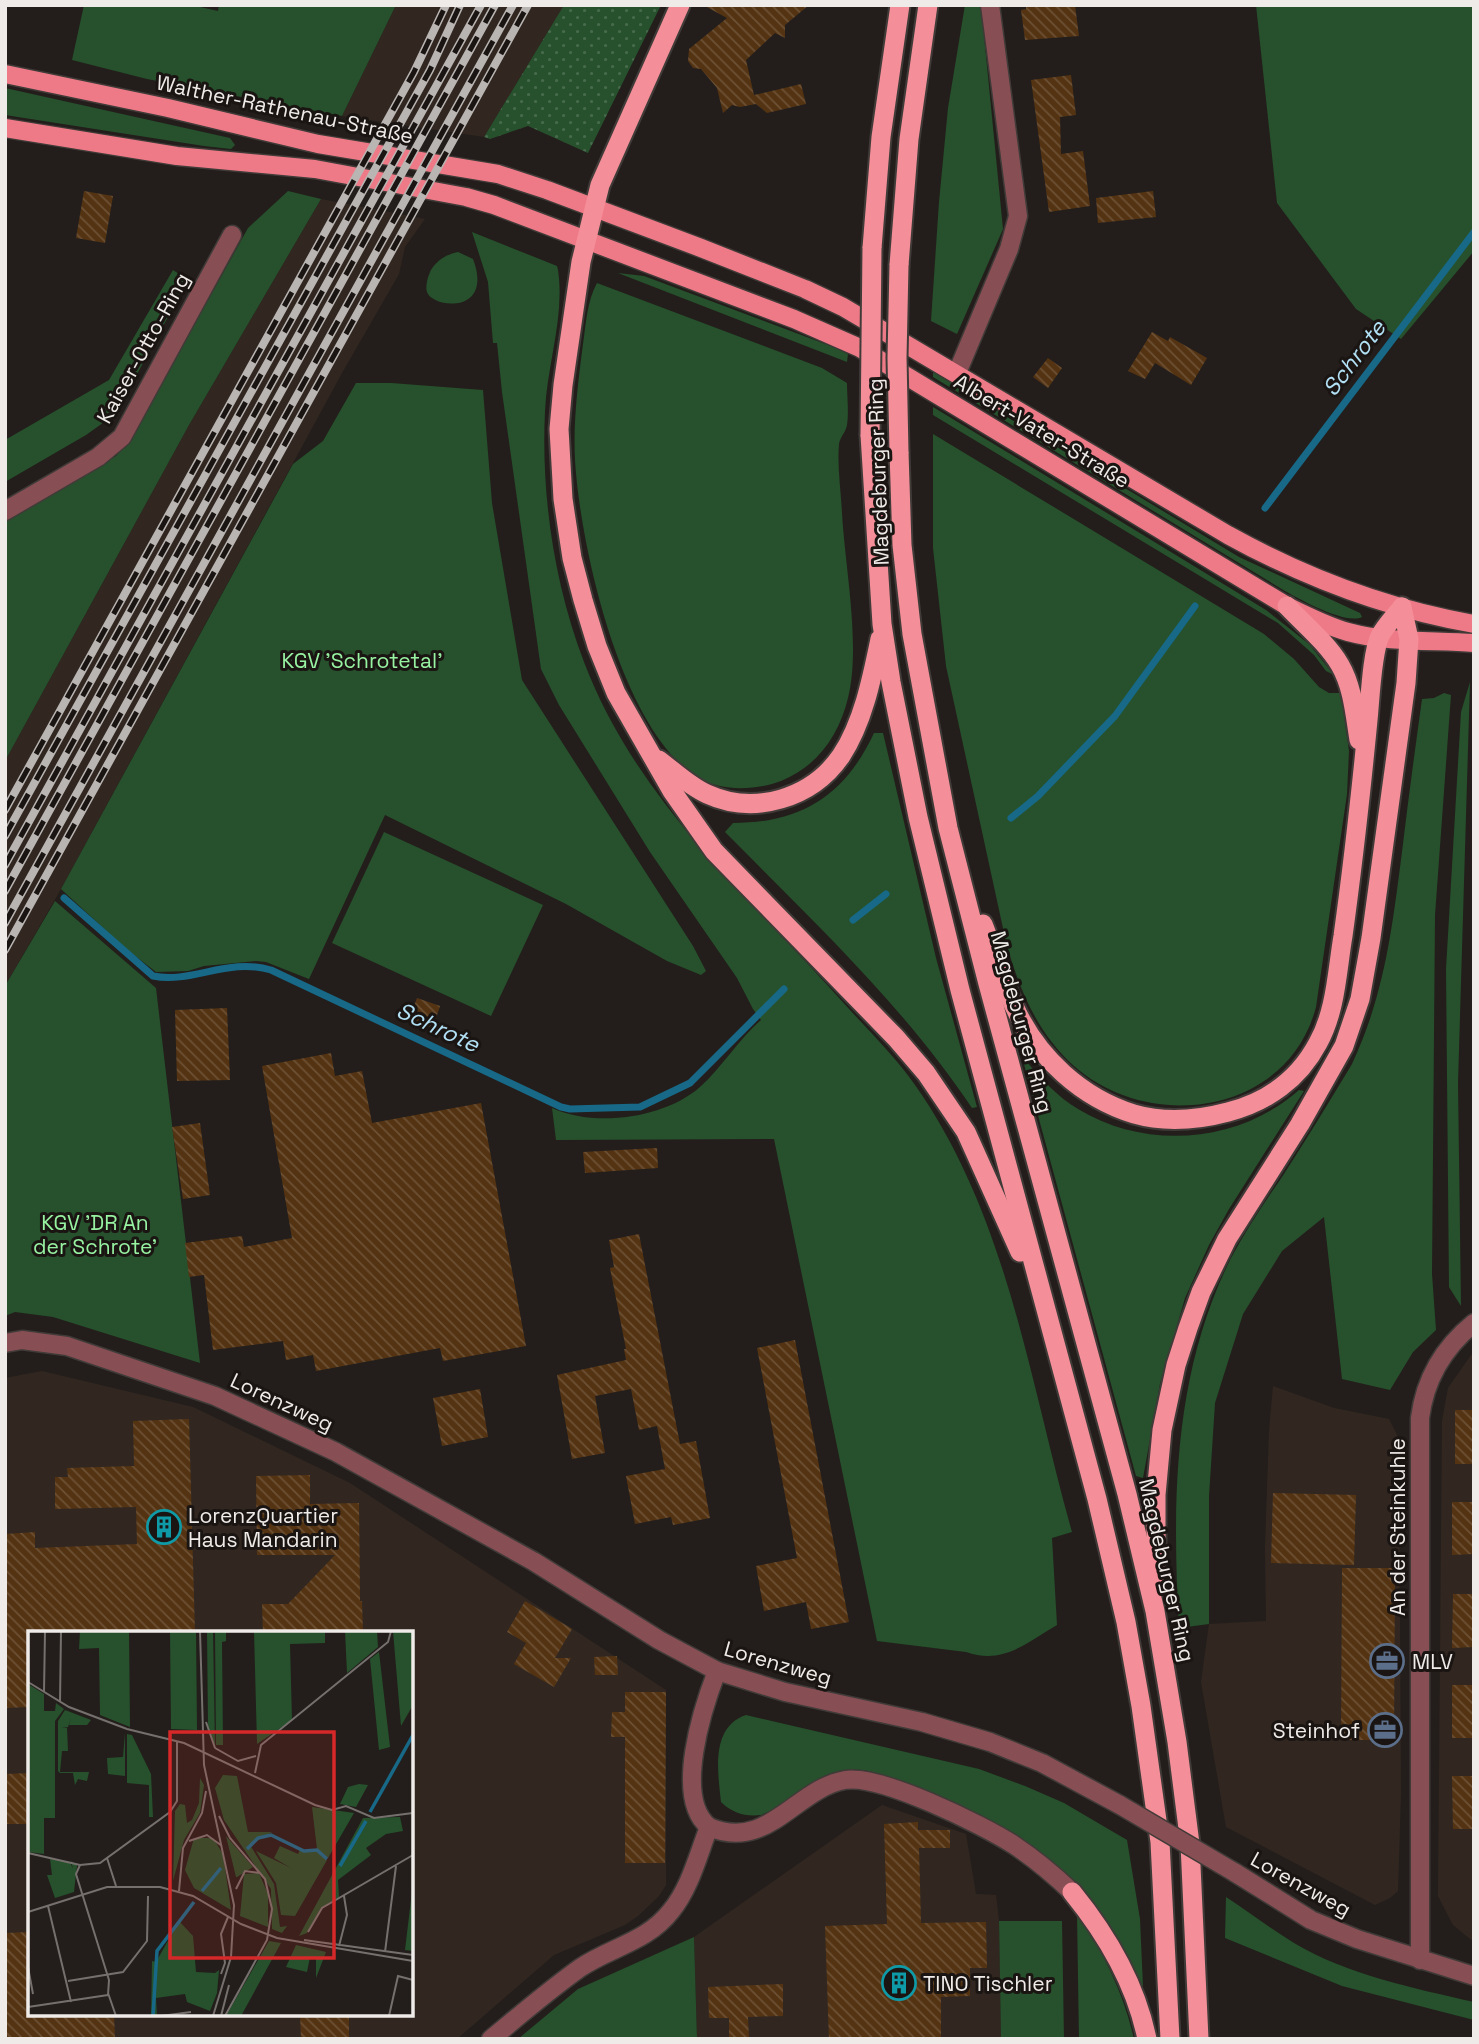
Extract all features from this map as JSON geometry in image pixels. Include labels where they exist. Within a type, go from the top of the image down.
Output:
[{"type":"highway","points":[[680,5],[607,169],[586,241],[561,407],[559,438],[563,499],[576,577],[597,646],[616,694],[672,791],[714,851],[896,1038],[935,1085],[966,1132],[1044,1304]]},
{"type":"highway","name":"Magdeburger Ring","points":[[900,5],[881,137],[872,248],[870,435],[883,624],[891,682],[918,817],[960,990],[1111,1554],[1141,1706],[1160,1842],[1170,2039]]},
{"type":"highway","name":"Magdeburger Ring","points":[[928,5],[908,150],[899,265],[897,358],[902,545],[912,634],[948,828],[1156,1611],[1190,1844],[1199,2039]]},
{"type":"highway","points":[[1287,607],[1341,666],[1353,703],[1363,769]]},
{"type":"highway","points":[[948,828],[1015,1008],[1033,1038],[1069,1078],[1091,1095],[1126,1111],[1167,1119],[1203,1117],[1238,1109],[1273,1093],[1301,1069],[1320,1040],[1331,1007],[1359,816],[1379,637],[1402,607]]},
{"type":"highway","points":[[1156,1611],[1156,1495],[1161,1441],[1176,1365],[1188,1328],[1201,1292],[1227,1239],[1300,1124],[1344,1045],[1360,999],[1378,894],[1406,683],[1409,639],[1402,607]]},
{"type":"highway","points":[[648,750],[686,782],[702,791],[736,803],[771,801],[806,790],[834,765],[849,739],[874,665],[883,624]]},
{"type":"highway","points":[[1072,1892],[1100,1929],[1126,1975],[1142,2017],[1147,2039]]},
{"type":"main road","name":"Walther-Rathenau-Straße","points":[[5,74],[168,108],[334,147],[498,174],[594,208]]},
{"type":"main road","points":[[5,128],[177,156],[315,169],[466,197],[494,205],[586,241]]},
{"type":"main road","name":"Albert-Vater-Straße","points":[[594,208],[805,289],[843,307],[1254,549],[1326,582],[1402,607],[1474,624]]},
{"type":"main road","name":"Albert-Vater-Straße","points":[[586,241],[805,324],[860,348],[1287,607],[1339,629],[1379,637],[1474,643]]},
{"type":"street","points":[[957,373],[1009,249],[1018,216],[990,5]]},
{"type":"street","name":"Kaiser-Otto-Ring","points":[[5,510],[98,457],[122,437],[232,236]]},
{"type":"street","name":"An der Steinkuhle","points":[[1420,1959],[1420,1418],[1424,1394],[1438,1361],[1455,1339],[1474,1323]]},
{"type":"street","name":"Lorenzweg","points":[[5,1343],[22,1340],[67,1346],[215,1396],[297,1432],[533,1561],[659,1640],[716,1671],[785,1692],[922,1722],[990,1742],[1042,1763],[1120,1805],[1311,1920],[1357,1940],[1474,1976]]},
{"type":"street","points":[[716,1671],[694,1746],[695,1807],[699,1818],[709,1827],[725,1832],[759,1829],[822,1789],[855,1779],[899,1791],[993,1832],[1035,1860],[1072,1892]]},
{"type":"street","points":[[491,2039],[582,1967],[638,1940],[664,1919],[685,1888],[709,1827]]},
{"type":"shaded area","points":[[396,5],[564,5],[484,137],[342,116]]},
{"type":"shaded area","points":[[321,199],[425,219],[405,247],[399,274],[5,986],[5,761],[189,425]]},
{"type":"shaded area","points":[[1474,1351],[1474,1942],[1453,1925],[1438,1896],[1442,1421],[1448,1388]]},
{"type":"shaded area","points":[[42,1371],[193,1407],[350,1483],[666,1690],[666,1885],[659,1896],[625,1925],[554,1955],[457,2039],[5,2039],[5,1378]]},
{"type":"shaded area","points":[[1273,1386],[1334,1408],[1389,1419],[1399,1439],[1401,1794],[1398,1891],[1375,1905],[1226,1827],[1201,1682],[1209,1624],[1266,1621],[1265,1548]]},
{"type":"shaded area","points":[[882,1805],[966,1834],[976,1894],[996,1895],[1001,2039],[697,2039],[694,1937]]},
{"type":"green space","points":[[84,5],[191,5],[218,11],[219,5],[396,5],[342,116],[147,79],[72,60]]},
{"type":"green space","points":[[564,5],[661,5],[588,153],[528,126],[490,139],[484,137]]},
{"type":"green space","points":[[965,5],[981,5],[1003,229],[957,334],[931,321],[948,108]]},
{"type":"green space","points":[[1256,5],[1474,5],[1474,251],[1401,339],[1356,309],[1277,203]]},
{"type":"green space","points":[[5,88],[230,138],[235,145],[231,149],[204,146],[5,115]]},
{"type":"green space","points":[[288,191],[321,199],[189,425],[5,761],[5,519],[116,456],[131,439],[248,228]]},
{"type":"green space","points":[[472,232],[557,266],[559,305],[545,411],[548,507],[557,570],[565,601],[584,662],[607,713],[634,760],[700,848],[900,1065],[947,1136],[973,1189],[1012,1301],[1072,1532],[1052,1538],[1057,1625],[1014,1650],[991,1656],[877,1641],[774,1139],[556,1140],[552,1108],[588,1118],[608,1118],[649,1113],[668,1106],[700,1087],[761,1020],[737,978],[650,852],[559,705],[541,669],[497,343],[493,343],[488,282]]},
{"type":"green space","points":[[458,252],[473,259],[477,277],[476,290],[469,298],[460,302],[440,302],[427,292],[429,275],[439,261]]},
{"type":"green space","points":[[173,270],[188,280],[123,400],[107,420],[86,435],[5,482],[5,440],[109,380]]},
{"type":"green space","points":[[618,273],[644,276],[836,348],[848,354],[847,362]]},
{"type":"green space","points":[[597,283],[822,368],[847,383],[848,420],[839,444],[838,461],[853,631],[852,677],[844,712],[833,737],[806,767],[781,781],[751,788],[718,786],[699,778],[671,755],[647,721],[627,680],[610,634],[586,539],[575,460],[575,416],[581,359],[589,305]]},
{"type":"green space","points":[[933,372],[1239,557],[1360,613],[1362,617],[1355,619],[1335,615],[1285,591],[933,377]]},
{"type":"green space","name":"KGV 'Schrotetal'","points":[[356,383],[483,390],[492,503],[522,680],[693,946],[706,971],[701,975],[667,961],[566,904],[385,815],[309,979],[266,962],[256,961],[204,966],[188,971],[156,972],[125,948],[61,889],[293,464],[323,441]]},
{"type":"green space","points":[[933,407],[1266,610],[1309,644],[1334,675],[1326,671],[1314,655],[1278,623],[933,415]]},
{"type":"green space","points":[[933,434],[1264,634],[1294,659],[1319,687],[1329,693],[1341,693],[1349,751],[1347,794],[1316,1007],[1301,1043],[1277,1071],[1247,1091],[1213,1102],[1177,1105],[1140,1101],[1105,1087],[1074,1066],[1061,1053],[1040,1025],[1023,993],[1006,942],[946,666],[933,548]]},
{"type":"green space","points":[[1470,682],[1458,1083],[1461,1306],[1449,1287],[1446,969],[1461,712]]},
{"type":"green space","points":[[1444,693],[1451,695],[1435,915],[1432,1274],[1436,1330],[1413,1352],[1390,1390],[1342,1379],[1324,1217],[1282,1251],[1243,1314],[1215,1403],[1209,1496],[1209,1624],[1179,1628],[1177,1486],[1187,1393],[1197,1347],[1231,1258],[1352,1064],[1363,1038],[1386,960],[1422,699],[1434,698]]},
{"type":"green space","points":[[874,733],[883,733],[936,958],[977,1107],[972,1108],[917,1034],[855,964],[725,832],[733,823],[780,818],[818,801],[835,789],[849,773]]},
{"type":"green space","points":[[384,832],[543,905],[491,1016],[332,943]]},
{"type":"green space","name":"KGV 'DR An der Schrote'","points":[[55,901],[156,988],[200,1363],[53,1317],[15,1312],[5,1316],[5,986]]},
{"type":"green space","points":[[1027,1062],[1051,1088],[1078,1109],[1133,1131],[1162,1135],[1192,1135],[1221,1130],[1249,1121],[1275,1108],[1299,1090],[1304,1091],[1229,1209],[1185,1298],[1160,1384],[1143,1478],[1136,1476],[1024,1064]]},
{"type":"green space","points":[[746,1715],[979,1769],[1064,1803],[1127,1840],[1140,1919],[1143,1987],[1102,1915],[1079,1887],[1027,1843],[961,1808],[885,1776],[845,1770],[822,1777],[761,1815],[745,1815],[730,1809],[721,1802],[718,1765],[721,1740],[734,1721]]},
{"type":"green space","points":[[1226,1897],[1294,1943],[1336,1964],[1381,1979],[1474,2002],[1474,2020],[1342,1986],[1225,1938]]},
{"type":"green space","points":[[1077,1913],[1112,1973],[1134,2039],[1079,2039]]},
{"type":"green space","points":[[999,1921],[1062,1921],[1064,2039],[1001,2039]]},
{"type":"green space","points":[[694,1937],[697,2039],[518,2039],[578,1989]]},
{"type":"building","points":[[703,5],[809,5],[785,25],[785,38],[775,33],[746,60],[754,95],[801,84],[806,104],[767,113],[756,104],[740,107],[732,105],[723,113],[717,88],[701,69],[693,68],[688,61],[689,49],[727,18]]},
{"type":"building","points":[[1026,5],[1075,5],[1079,36],[1025,40],[1021,10],[1026,9]]},
{"type":"building","points":[[1071,75],[1076,115],[1060,117],[1061,154],[1083,151],[1090,206],[1049,212],[1031,80]]},
{"type":"building","points":[[84,191],[113,196],[105,243],[76,238]]},
{"type":"building","points":[[1153,191],[1156,217],[1098,223],[1096,198]]},
{"type":"building","points":[[1152,332],[1168,341],[1170,337],[1207,358],[1191,385],[1155,363],[1145,379],[1128,371]]},
{"type":"building","points":[[1048,358],[1062,368],[1048,388],[1033,377]]},
{"type":"building","points":[[417,998],[440,1006],[433,1028],[409,1020]]},
{"type":"building","points":[[227,1008],[230,1080],[177,1081],[175,1010]]},
{"type":"building","points":[[331,1053],[335,1076],[362,1071],[372,1123],[481,1103],[526,1346],[443,1361],[440,1348],[316,1371],[313,1355],[286,1360],[283,1341],[213,1350],[204,1275],[189,1277],[185,1243],[242,1236],[244,1247],[292,1238],[262,1066]]},
{"type":"building","points":[[200,1123],[210,1195],[183,1199],[172,1127]]},
{"type":"building","points":[[657,1148],[658,1168],[585,1173],[583,1152]]},
{"type":"building","points":[[639,1234],[680,1444],[696,1441],[710,1518],[673,1525],[671,1517],[635,1524],[626,1476],[665,1469],[657,1426],[639,1430],[631,1389],[595,1396],[605,1453],[572,1459],[557,1375],[626,1360],[610,1268],[614,1267],[609,1240]]},
{"type":"building","points":[[795,1340],[849,1622],[811,1629],[806,1602],[764,1611],[756,1566],[797,1558],[757,1348]]},
{"type":"building","points":[[480,1389],[488,1437],[442,1446],[433,1398]]},
{"type":"building","points":[[1455,1410],[1474,1410],[1474,1464],[1455,1464]]},
{"type":"building","points":[[189,1419],[195,1631],[28,1631],[28,1707],[5,1708],[5,1534],[35,1532],[35,1548],[137,1544],[136,1507],[55,1509],[55,1477],[68,1477],[67,1468],[134,1466],[133,1421]]},
{"type":"building","points":[[310,1475],[310,1504],[359,1503],[363,1631],[263,1631],[262,1604],[288,1604],[335,1555],[257,1555],[256,1476]]},
{"type":"building","points":[[1273,1493],[1356,1495],[1354,1565],[1271,1563]]},
{"type":"building","points":[[1452,1502],[1474,1502],[1474,1554],[1452,1555]]},
{"type":"building","points":[[1342,1568],[1395,1568],[1394,1740],[1341,1740]]},
{"type":"building","points":[[1453,1594],[1474,1594],[1474,1647],[1452,1648]]},
{"type":"building","points":[[525,1601],[572,1629],[555,1658],[571,1658],[554,1687],[514,1664],[526,1643],[507,1632]]},
{"type":"building","points":[[617,1656],[618,1675],[595,1675],[594,1657]]},
{"type":"building","points":[[1452,1685],[1474,1685],[1474,1738],[1452,1738]]},
{"type":"building","points":[[625,1692],[666,1692],[665,1863],[625,1863],[625,1737],[611,1737],[612,1712],[625,1712]]},
{"type":"building","points":[[28,1773],[28,1824],[5,1824],[5,1774]]},
{"type":"building","points":[[1452,1776],[1474,1776],[1474,1829],[1453,1829]]},
{"type":"building","points":[[918,1822],[918,1830],[950,1830],[950,1848],[919,1848],[921,1923],[986,1922],[987,1968],[970,1968],[970,1996],[941,1997],[941,2039],[829,2039],[825,1926],[887,1924],[884,1824]]},
{"type":"building","points":[[28,1932],[28,2016],[114,2016],[115,2039],[5,2039],[5,1933]]},
{"type":"building","points":[[783,1984],[783,2016],[748,2017],[749,2039],[729,2039],[729,2018],[709,2018],[708,1987]]},
{"type":"building","points":[[300,2016],[349,2016],[349,2039],[301,2039]]},
{"type":"waterway","name":"Schrote","points":[[1265,508],[1474,232]]},
{"type":"waterway","name":"Schrote","points":[[1011,818],[1038,796],[1115,716],[1195,606]]},
{"type":"waterway","name":"Schrote","points":[[853,920],[886,894]]},
{"type":"waterway","name":"Schrote","points":[[64,898],[153,976],[182,977],[240,967],[271,970],[570,1109],[640,1107],[690,1083],[784,989]]},
{"type":"railway","points":[[5,810],[414,72],[446,5]]},
{"type":"railway","points":[[5,836],[430,70],[460,5]]},
{"type":"railway","points":[[5,865],[481,5]]},
{"type":"railway","points":[[5,891],[495,5]]},
{"type":"railway","points":[[5,923],[513,5]]},
{"type":"railway","points":[[5,950],[528,5]]},
{"type":"place","name":"LorenzQuartier Haus Mandarin","points":[[164,1527]]},
{"type":"place","name":"MLV","points":[[1387,1661]]},
{"type":"place","name":"Steinhof","points":[[1385,1730]]},
{"type":"place","name":"TINO Tischler","points":[[899,1983]]}]
